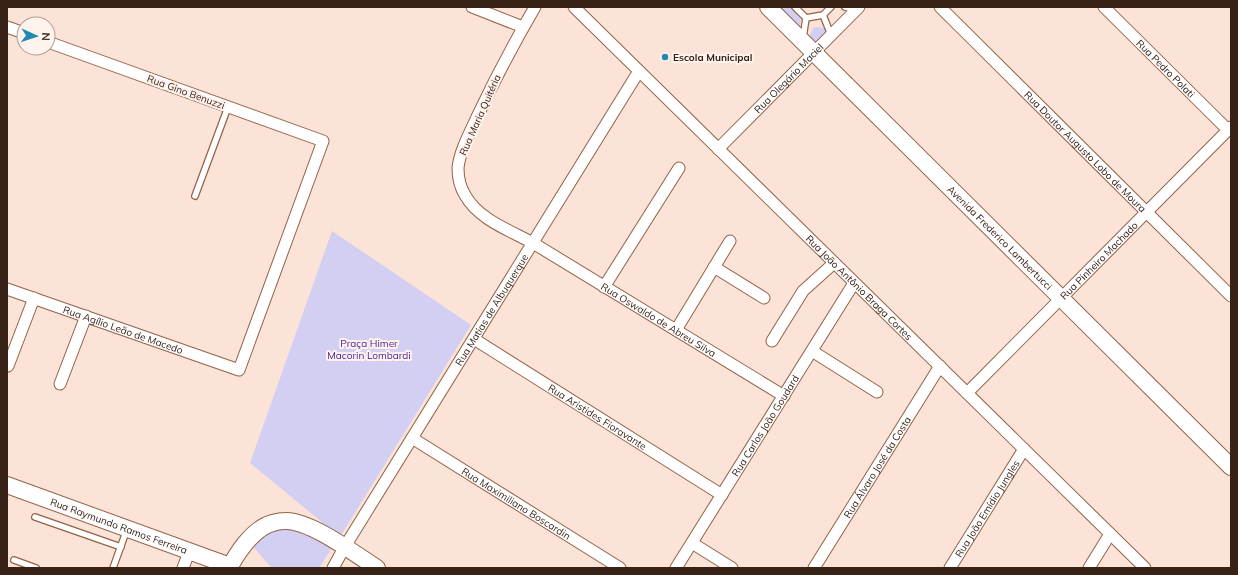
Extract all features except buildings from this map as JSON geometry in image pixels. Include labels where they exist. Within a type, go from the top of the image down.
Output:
[{"type":"street","points":[[472,7],[523,27]]},
{"type":"street","name":"Rua Maria Quitéria","points":[[533,243],[492,221],[472,206],[461,188],[458,168],[466,140],[499,72],[535,7]]},
{"type":"street","name":"Rua João Antônio Braga Cortes","points":[[574,7],[1145,568]]},
{"type":"street","name":"Avenida Frederico Lambertucci","points":[[768,7],[1231,468]]},
{"type":"street","name":"Rua Doutor Augusto Lobo de Moura","points":[[940,7],[1231,295]]},
{"type":"street","name":"Rua Pedro Polati","points":[[1104,7],[1230,129]]},
{"type":"street","name":"Rua Olegário Maciel","points":[[718,149],[831,35],[853,8]]},
{"type":"street","name":"Rua Gino Benuzzi","points":[[56,45],[323,141],[239,370]]},
{"type":"street","name":"Rua Matias de Albuquerque","points":[[333,568],[639,71]]},
{"type":"street","name":"Rua Pinheiro Machado","points":[[967,393],[1230,129]]},
{"type":"street","points":[[604,287],[679,168]]},
{"type":"street","points":[[676,330],[730,241]]},
{"type":"street","name":"Rua Oswaldo de Abreu Silva","points":[[533,243],[784,396]]},
{"type":"street","points":[[772,341],[803,291],[834,263]]},
{"type":"street","points":[[714,268],[764,298]]},
{"type":"street","name":"Rua Carlos João Goudard","points":[[676,568],[854,283]]},
{"type":"street","name":"Rua Agílio Leão de Macedo","points":[[7,289],[239,370]]},
{"type":"street","points":[[8,366],[34,298]]},
{"type":"street","points":[[60,384],[86,316]]},
{"type":"street","name":"Rua Aristides Fioravante","points":[[474,339],[722,495]]},
{"type":"street","points":[[812,351],[877,392]]},
{"type":"street","name":"Rua Álvaro José da Costa","points":[[814,568],[940,366]]},
{"type":"street","name":"Rua Maximiliano Boscardin","points":[[412,438],[620,568]]},
{"type":"street","name":"Rua João Emídio Jungles","points":[[950,568],[1024,449]]},
{"type":"street","name":"Rua Raymundo Ramos Ferreira","points":[[7,485],[229,567]]},
{"type":"street","points":[[229,567],[244,544],[258,531],[267,525],[285,521],[309,527],[377,568]]},
{"type":"street","points":[[1089,568],[1110,534]]},
{"type":"street","points":[[692,543],[732,568]]},
{"type":"street","points":[[183,568],[189,552]]},
{"type":"lane","points":[[795,7],[806,18]]},
{"type":"lane","points":[[806,18],[823,15],[831,7]]},
{"type":"lane","points":[[823,15],[831,35]]},
{"type":"lane","points":[[802,40],[806,18]]},
{"type":"lane","points":[[195,196],[228,107]]},
{"type":"lane","points":[[35,517],[121,547]]},
{"type":"lane","points":[[113,568],[128,529]]},
{"type":"lane","points":[[14,560],[36,568]]},
{"type":"green space","points":[[770,7],[792,7],[801,17],[799,31]]},
{"type":"green space","points":[[814,27],[825,28],[828,34],[818,43],[809,43],[811,32]]},
{"type":"green space","name":"Praça Himer Macorin Lombardi","points":[[332,231],[471,325],[340,537],[250,463]]},
{"type":"green space","points":[[285,527],[311,535],[332,548],[319,568],[272,568],[253,547],[268,533],[275,529]]},
{"type":"place","name":"Escola Municipal","points":[[665,57]]}]
